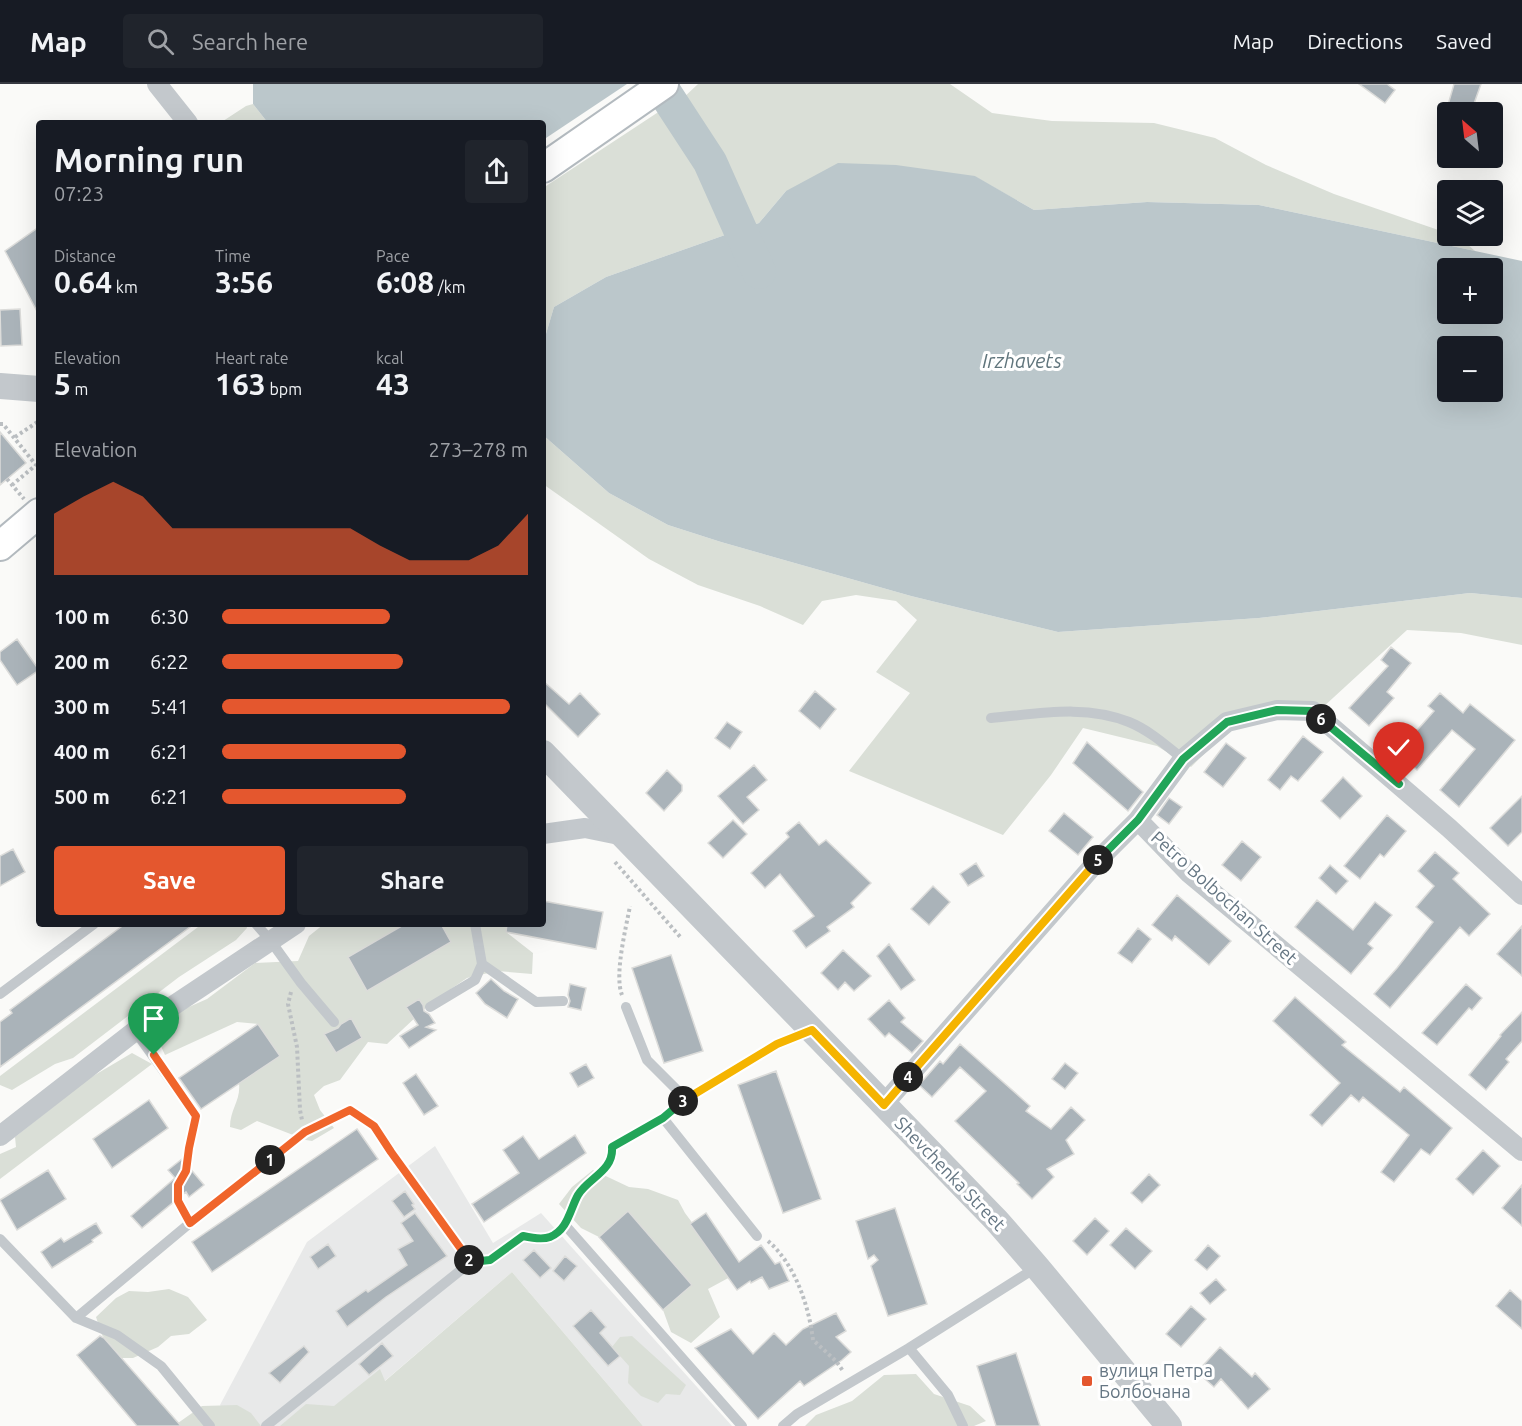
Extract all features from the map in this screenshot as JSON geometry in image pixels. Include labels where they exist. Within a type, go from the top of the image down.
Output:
[{"type":"main road","points":[[546,166],[664,84]]},
{"type":"main road","points":[[0,546],[36,516]]},
{"type":"street","points":[[157,84],[186,120]]},
{"type":"street","points":[[0,386],[36,389]]},
{"type":"street","points":[[1138,820],[1183,759],[1227,722],[1277,710],[1313,711],[1449,828],[1522,895]]},
{"type":"street","name":"Shevchenka Street","points":[[546,756],[997,1221],[1169,1426]]},
{"type":"street","name":"Petro Bolbochan Street","points":[[884,1105],[1100,858],[1138,820],[1189,873],[1522,1151]]},
{"type":"street","points":[[546,834],[585,828],[624,836]]},
{"type":"street","points":[[2,1132],[135,1031],[291,927]]},
{"type":"lane","points":[[991,718],[1082,710],[1130,722],[1160,740],[1183,759]]},
{"type":"lane","points":[[0,994],[90,927]]},
{"type":"lane","points":[[259,927],[334,1022]]},
{"type":"lane","points":[[430,1007],[475,980],[482,964],[476,927]]},
{"type":"lane","points":[[482,964],[537,1002],[563,1001]]},
{"type":"lane","points":[[626,1007],[647,1060],[686,1099]]},
{"type":"lane","points":[[612,1147],[663,1118],[686,1099],[777,1044],[812,1030]]},
{"type":"lane","points":[[135,1031],[196,1116]]},
{"type":"lane","points":[[76,1318],[190,1223],[305,1132],[350,1110],[374,1126],[471,1262],[266,1426]]},
{"type":"lane","points":[[663,1118],[757,1236]]},
{"type":"lane","points":[[565,1225],[742,1426]]},
{"type":"lane","points":[[0,1239],[76,1318],[117,1335],[161,1366],[210,1426]]},
{"type":"lane","points":[[783,1426],[797,1414],[909,1348],[1037,1267]]},
{"type":"lane","points":[[909,1348],[948,1395],[963,1426]]},
{"type":"path","points":[[15,437],[36,423]]},
{"type":"path","points":[[0,424],[3,424],[15,437],[36,465],[12,486],[7,479]]},
{"type":"path","points":[[585,828],[682,939]]},
{"type":"path","points":[[626,1007],[619,988],[630,906]]},
{"type":"path","points":[[302,983],[289,993],[288,1005],[297,1047],[300,1110],[305,1132]]},
{"type":"path","points":[[190,1223],[178,1201],[178,1185],[186,1171],[196,1116]]},
{"type":"path","points":[[471,1262],[490,1260],[523,1236],[537,1239],[552,1237],[565,1225],[579,1193],[604,1170],[612,1147]]},
{"type":"path","points":[[757,1236],[770,1241],[790,1269],[810,1315],[813,1340],[836,1361],[851,1383]]},
{"type":"shaded area","points":[[698,84],[950,84],[992,113],[1052,121],[1154,123],[1215,138],[1266,165],[1334,194],[1437,230],[1437,243],[1259,205],[1147,202],[1034,210],[974,176],[786,191],[759,223],[606,277],[554,307],[546,334],[546,186],[666,107],[693,147],[707,147],[681,100]]},
{"type":"shaded area","points":[[253,104],[266,120],[225,120]]},
{"type":"shaded area","points":[[1452,246],[1469,246],[1475,251]]},
{"type":"shaded area","points":[[546,438],[609,493],[668,525],[911,596],[1058,632],[1259,618],[1470,593],[1522,598],[1522,645],[1461,633],[1407,630],[1309,720],[1279,716],[1230,728],[1191,767],[1157,746],[1083,728],[1051,775],[1003,835],[849,771],[910,693],[876,672],[917,620],[896,601],[856,595],[822,601],[803,625],[760,606],[698,585],[649,559],[546,486]]},
{"type":"shaded area","points":[[198,927],[247,927],[236,940],[179,977],[73,1058],[55,1064],[12,1090],[0,1085],[0,1076]]},
{"type":"shaded area","points":[[320,927],[507,927],[506,932],[533,953],[532,974],[497,971],[467,978],[432,1002],[387,1044],[368,1042],[340,1080],[324,1086],[314,1095],[320,1110],[334,1128],[312,1141],[257,1121],[241,1130],[230,1127],[239,1083],[280,1056],[258,1024],[237,1022],[165,1055],[158,1040],[161,1026],[182,1010],[207,999],[255,963],[298,961],[309,936]]},
{"type":"shaded area","points":[[132,1053],[152,1064],[0,1179],[0,1154],[16,1147],[15,1137],[88,1079]]},
{"type":"shaded area","points":[[435,1146],[493,1243],[541,1213],[732,1426],[643,1426],[512,1272],[332,1426],[236,1426],[220,1405],[307,1242]]},
{"type":"shaded area","points":[[593,1170],[629,1187],[648,1189],[678,1200],[685,1213],[732,1276],[708,1289],[720,1317],[691,1343],[671,1332],[663,1310],[692,1285],[629,1212],[599,1237],[581,1228],[559,1204],[572,1187]]},
{"type":"shaded area","points":[[512,1272],[643,1426],[280,1426],[306,1404],[334,1406],[380,1369],[385,1381]]},
{"type":"shaded area","points":[[169,1289],[188,1297],[207,1320],[189,1334],[171,1336],[158,1347],[133,1358],[122,1358],[102,1335],[96,1317],[116,1298],[129,1291],[148,1292]]},
{"type":"shaded area","points":[[632,1336],[686,1385],[680,1395],[666,1394],[658,1403],[641,1396],[628,1383],[629,1366],[612,1347],[620,1337]]},
{"type":"shaded area","points":[[916,1374],[934,1394],[970,1406],[986,1421],[974,1426],[805,1426],[816,1415],[852,1401],[884,1375]]},
{"type":"shaded area","points":[[237,1405],[251,1413],[261,1426],[181,1426],[178,1423],[202,1406]]},
{"type":"water","points":[[253,84],[627,84],[546,138],[546,120],[266,120],[253,104]]},
{"type":"water","points":[[838,163],[896,165],[975,176],[1034,210],[1147,202],[1259,205],[1437,243],[1437,246],[1452,246],[1522,261],[1522,598],[1470,593],[1259,618],[1058,632],[911,596],[668,525],[609,493],[546,438],[546,334],[554,307],[606,277],[759,223],[786,191]]},
{"type":"building","points":[[1359,84],[1387,84],[1395,90],[1385,103]]},
{"type":"building","points":[[1454,84],[1481,84],[1475,102],[1449,102]]},
{"type":"building","points":[[36,229],[36,309],[5,251]]},
{"type":"building","points":[[20,309],[22,345],[1,346],[0,310]]},
{"type":"building","points":[[0,432],[26,463],[0,485]]},
{"type":"building","points":[[17,639],[36,666],[36,672],[17,685],[0,660],[0,652]]},
{"type":"building","points":[[1391,647],[1411,663],[1387,692],[1394,698],[1369,726],[1349,708],[1388,666],[1381,660]]},
{"type":"building","points":[[546,684],[569,704],[580,693],[600,714],[578,737],[546,705]]},
{"type":"building","points":[[815,691],[836,709],[820,729],[799,711]]},
{"type":"building","points":[[1440,693],[1463,713],[1470,704],[1515,740],[1459,807],[1440,790],[1475,749],[1452,730],[1417,770],[1397,753],[1434,711],[1428,706]]},
{"type":"building","points":[[727,722],[742,732],[730,749],[715,738]]},
{"type":"building","points":[[1303,736],[1323,752],[1298,781],[1291,776],[1280,790],[1268,780]]},
{"type":"building","points":[[1087,742],[1143,792],[1128,811],[1073,763]]},
{"type":"building","points":[[1226,743],[1246,758],[1223,787],[1204,772]]},
{"type":"building","points":[[754,765],[767,780],[747,797],[759,810],[743,824],[718,796]]},
{"type":"building","points":[[667,770],[682,785],[682,791],[664,811],[646,793]]},
{"type":"building","points":[[1343,777],[1362,796],[1340,819],[1321,801]]},
{"type":"building","points":[[1522,796],[1522,832],[1508,846],[1490,828]]},
{"type":"building","points":[[1169,798],[1182,807],[1169,824],[1157,815]]},
{"type":"building","points":[[1064,813],[1093,837],[1078,855],[1049,831]]},
{"type":"building","points":[[1387,815],[1406,831],[1384,857],[1380,854],[1360,879],[1344,866]]},
{"type":"building","points":[[733,820],[747,834],[723,858],[708,843]]},
{"type":"building","points":[[799,822],[819,845],[826,840],[871,883],[851,903],[854,907],[827,927],[830,931],[806,948],[793,931],[814,916],[780,874],[765,888],[751,873],[789,837],[786,833]]},
{"type":"building","points":[[1242,841],[1261,857],[1241,881],[1222,865]]},
{"type":"building","points":[[13,849],[25,872],[0,886],[0,856]]},
{"type":"building","points":[[1435,852],[1459,873],[1453,879],[1490,914],[1469,936],[1460,927],[1390,1008],[1374,994],[1433,922],[1416,907],[1434,886],[1418,871]]},
{"type":"building","points":[[976,863],[984,876],[968,886],[960,874]]},
{"type":"building","points":[[1330,865],[1348,881],[1336,894],[1319,878]]},
{"type":"building","points":[[933,886],[950,902],[929,925],[911,909]]},
{"type":"building","points":[[1177,895],[1231,941],[1209,965],[1175,936],[1172,941],[1152,925]]},
{"type":"building","points":[[1317,900],[1353,930],[1375,902],[1392,915],[1368,944],[1373,948],[1351,974],[1295,927]]},
{"type":"building","points":[[546,902],[603,912],[596,949],[506,932],[507,927],[546,927]]},
{"type":"building","points":[[1522,926],[1522,976],[1497,954]]},
{"type":"building","points":[[121,927],[190,927],[0,1067],[0,1022],[12,1013],[10,1010]]},
{"type":"building","points":[[400,927],[443,927],[451,942],[367,991],[348,957]]},
{"type":"building","points":[[1138,928],[1151,939],[1132,963],[1118,953]]},
{"type":"building","points":[[889,944],[915,980],[901,990],[877,956]]},
{"type":"building","points":[[843,950],[871,976],[854,991],[845,982],[838,990],[821,973]]},
{"type":"building","points":[[671,955],[703,1051],[664,1063],[632,968]]},
{"type":"building","points":[[491,979],[504,991],[518,999],[507,1018],[485,1004],[476,993]]},
{"type":"building","points":[[570,984],[586,988],[581,1010],[568,1007]]},
{"type":"building","points":[[1466,984],[1482,998],[1472,1010],[1469,1008],[1437,1045],[1422,1033]]},
{"type":"building","points":[[1295,997],[1346,1042],[1342,1045],[1400,1092],[1404,1087],[1452,1128],[1430,1155],[1421,1149],[1394,1182],[1381,1172],[1409,1135],[1363,1097],[1359,1102],[1351,1095],[1322,1126],[1310,1115],[1340,1083],[1273,1021]]},
{"type":"building","points":[[419,999],[424,1011],[435,1023],[426,1027],[436,1030],[409,1048],[400,1036],[418,1025],[406,1007]]},
{"type":"building","points":[[889,1000],[905,1018],[901,1022],[923,1041],[912,1053],[889,1033],[885,1037],[868,1019]]},
{"type":"building","points":[[1522,1012],[1522,1041],[1506,1059],[1509,1062],[1486,1090],[1469,1075],[1500,1035]]},
{"type":"building","points":[[351,1018],[362,1038],[336,1053],[324,1034],[338,1028]]},
{"type":"building","points":[[258,1024],[280,1056],[201,1109],[179,1078]]},
{"type":"building","points":[[960,1044],[1030,1106],[1026,1111],[1051,1129],[1071,1107],[1085,1120],[1066,1140],[1074,1154],[1047,1169],[1054,1177],[1032,1199],[1017,1184],[1019,1183],[955,1121],[986,1091],[960,1067],[932,1097],[919,1085],[940,1061],[943,1064]]},
{"type":"building","points":[[1065,1063],[1078,1073],[1065,1089],[1052,1079]]},
{"type":"building","points":[[586,1064],[594,1078],[578,1087],[570,1073]]},
{"type":"building","points":[[776,1071],[821,1199],[783,1213],[738,1085]]},
{"type":"building","points":[[416,1074],[438,1106],[424,1115],[403,1083]]},
{"type":"building","points":[[149,1100],[168,1128],[112,1168],[93,1139]]},
{"type":"building","points":[[357,1129],[378,1159],[212,1272],[192,1242]]},
{"type":"building","points":[[575,1135],[586,1153],[484,1222],[472,1204],[519,1173],[503,1150],[523,1136],[539,1159]]},
{"type":"building","points":[[1483,1150],[1500,1166],[1473,1195],[1456,1179]]},
{"type":"building","points":[[182,1159],[204,1185],[189,1197],[186,1192],[142,1228],[131,1216],[175,1178],[168,1170]]},
{"type":"building","points":[[48,1170],[66,1199],[17,1230],[0,1200]]},
{"type":"building","points":[[1149,1174],[1160,1185],[1142,1203],[1131,1193]]},
{"type":"building","points":[[1522,1185],[1522,1226],[1502,1208]]},
{"type":"building","points":[[405,1191],[415,1209],[404,1217],[392,1201]]},
{"type":"building","points":[[895,1208],[927,1304],[888,1316],[871,1266],[878,1260],[874,1255],[868,1259],[856,1221]]},
{"type":"building","points":[[628,1211],[692,1285],[663,1310],[599,1237]]},
{"type":"building","points":[[415,1213],[447,1256],[386,1297],[347,1327],[336,1311],[407,1265],[398,1249],[413,1241],[401,1223]]},
{"type":"building","points":[[706,1213],[739,1262],[761,1245],[775,1264],[780,1262],[789,1281],[769,1289],[762,1277],[751,1283],[750,1281],[737,1290],[690,1224]]},
{"type":"building","points":[[1095,1218],[1109,1231],[1087,1255],[1073,1241]]},
{"type":"building","points":[[96,1223],[102,1233],[92,1240],[93,1242],[52,1268],[41,1252],[61,1238],[64,1242]]},
{"type":"building","points":[[1126,1228],[1152,1251],[1135,1269],[1110,1245]]},
{"type":"building","points":[[328,1244],[336,1256],[318,1269],[310,1257]]},
{"type":"building","points":[[1208,1245],[1220,1256],[1207,1270],[1195,1260]]},
{"type":"building","points":[[534,1250],[551,1268],[540,1278],[523,1260]]},
{"type":"building","points":[[565,1256],[577,1266],[564,1281],[553,1271]]},
{"type":"building","points":[[1216,1279],[1226,1290],[1210,1304],[1200,1293]]},
{"type":"building","points":[[1510,1290],[1522,1301],[1522,1329],[1496,1306]]},
{"type":"building","points":[[1191,1306],[1206,1319],[1181,1347],[1166,1334]]},
{"type":"building","points":[[591,1310],[606,1327],[600,1333],[620,1356],[608,1366],[573,1326]]},
{"type":"building","points":[[836,1313],[846,1331],[836,1337],[851,1352],[804,1386],[800,1381],[758,1419],[695,1348],[731,1329],[753,1354],[774,1333],[786,1345],[803,1329]]},
{"type":"building","points":[[100,1336],[181,1426],[137,1426],[77,1355]]},
{"type":"building","points":[[382,1343],[393,1356],[369,1375],[359,1364]]},
{"type":"building","points":[[304,1346],[309,1352],[280,1383],[269,1373]]},
{"type":"building","points":[[1220,1347],[1252,1377],[1255,1373],[1270,1389],[1248,1409],[1221,1379],[1214,1387],[1197,1372]]},
{"type":"building","points":[[1016,1353],[1040,1426],[996,1426],[977,1366]]},
{"type":"waterway","name":"Irzhavets","points":[[659,84],[710,162],[759,272]]},
{"type":"place","name":"вулиця Петра Болбочана","points":[[1087,1381]]},
{"type":"route","points":[[154,1055],[196,1116],[186,1171],[178,1185],[178,1201],[190,1223],[305,1132],[350,1110],[374,1126],[471,1262],[490,1260],[523,1236],[537,1239],[552,1237],[565,1225],[579,1193],[604,1170],[612,1147],[663,1118],[686,1099],[777,1044],[812,1030],[884,1105],[1100,858],[1138,820],[1183,759],[1227,722],[1277,710],[1313,711],[1399,784]]}]
